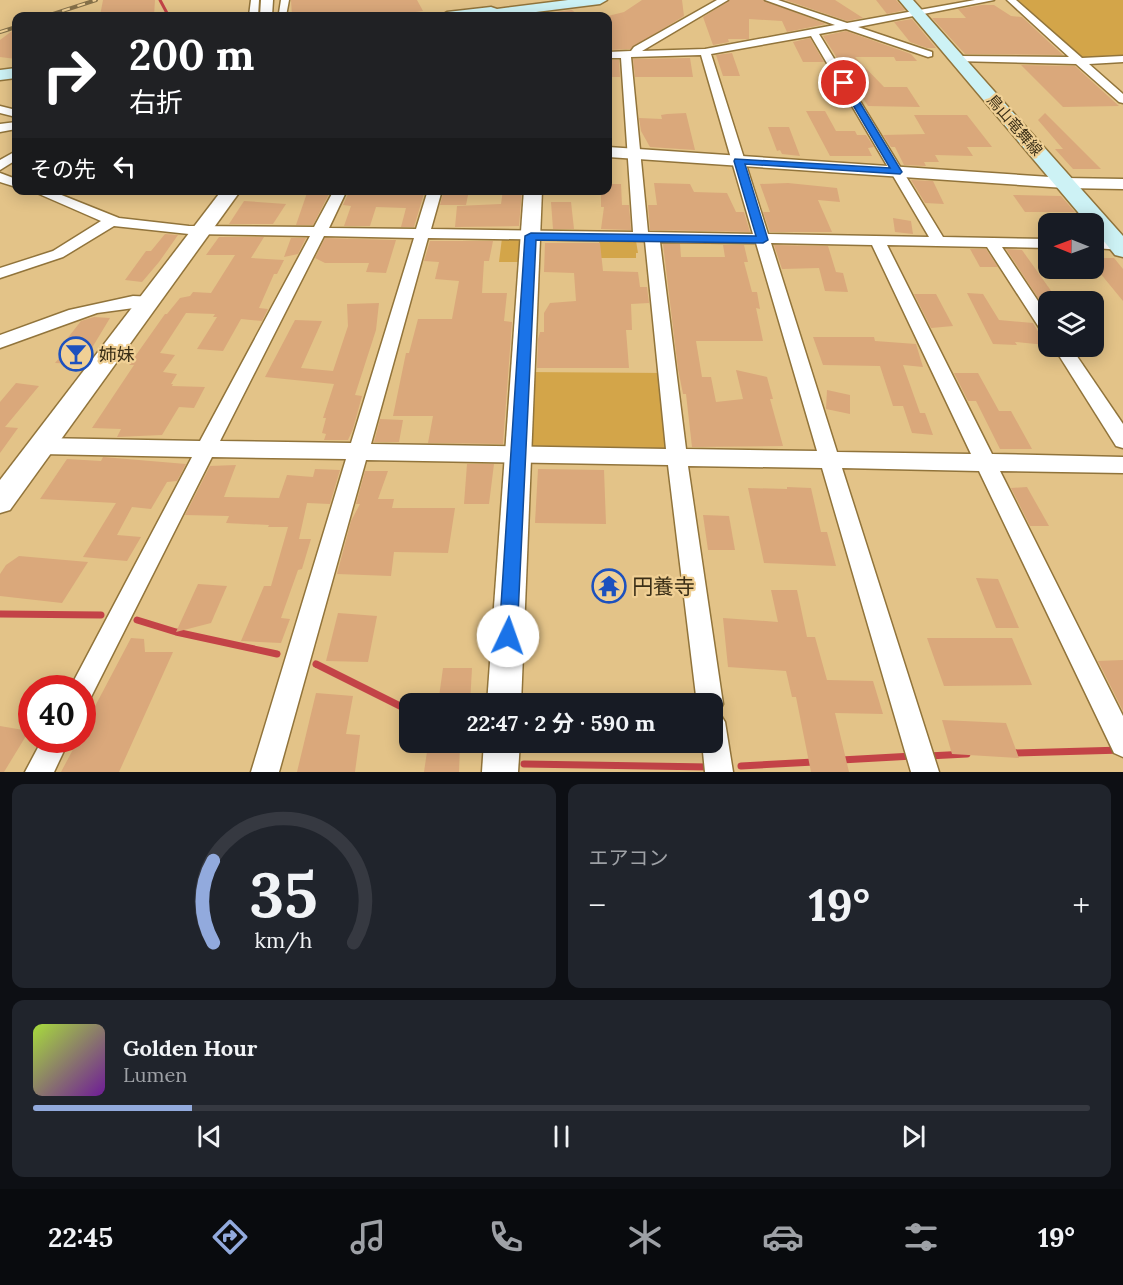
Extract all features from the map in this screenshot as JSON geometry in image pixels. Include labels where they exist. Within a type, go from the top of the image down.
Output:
[{"type":"main road","points":[[512,12],[573,0]]},
{"type":"main road","points":[[514,12],[600,0]]},
{"type":"main road","name":"鳥山竜舞線","points":[[912,7],[1121,246]]},
{"type":"street","points":[[630,54],[724,0]]},
{"type":"street","points":[[769,0],[928,54]]},
{"type":"street","points":[[612,55],[705,52],[846,27],[912,7],[990,0]]},
{"type":"street","points":[[1011,0],[1123,100]]},
{"type":"street","points":[[814,33],[939,242]]},
{"type":"street","points":[[705,52],[925,772]]},
{"type":"street","points":[[630,54],[636,154],[646,238],[709,693]]},
{"type":"street","points":[[959,59],[1081,61],[1123,58]]},
{"type":"street","points":[[612,152],[1065,183],[1123,184]]},
{"type":"street","points":[[49,195],[113,220],[202,230],[1038,243]]},
{"type":"street","points":[[0,501],[228,195]]},
{"type":"street","points":[[89,675],[338,195]]},
{"type":"street","points":[[265,772],[434,195]]},
{"type":"street","points":[[505,693],[534,195]]},
{"type":"street","points":[[0,273],[58,254],[113,220]]},
{"type":"street","points":[[878,242],[1123,744]]},
{"type":"street","points":[[991,242],[1038,313]]},
{"type":"street","points":[[1104,245],[1121,246]]},
{"type":"street","points":[[0,342],[112,303],[135,299],[150,301]]},
{"type":"street","points":[[1068,357],[1123,440]]},
{"type":"street","points":[[41,446],[1123,465]]},
{"type":"street","points":[[39,772],[49,753]]},
{"type":"street","points":[[500,772],[501,753]]},
{"type":"street","points":[[716,753],[719,772]]},
{"type":"shaded area","points":[[1018,0],[1123,0],[1123,59],[1084,59]]},
{"type":"shaded area","points":[[502,238],[523,239],[527,262],[499,262]]},
{"type":"shaded area","points":[[599,240],[636,241],[638,253],[636,253],[636,258],[601,258]]},
{"type":"shaded area","points":[[523,372],[667,373],[677,457],[518,454]]},
{"type":"building","points":[[103,0],[155,0],[154,12],[101,12]]},
{"type":"building","points":[[291,0],[417,0],[423,11],[416,12],[292,12]]},
{"type":"building","points":[[642,0],[682,0],[684,16],[630,49],[612,50],[612,15],[624,12]]},
{"type":"building","points":[[730,0],[763,0],[826,24],[787,32],[782,21],[749,19],[749,39],[728,39],[729,42],[713,45],[703,17]]},
{"type":"building","points":[[785,0],[835,0],[863,18],[847,21]]},
{"type":"building","points":[[876,0],[896,0],[905,10],[887,14]]},
{"type":"building","points":[[994,5],[1011,16],[1022,17],[1063,55],[965,54],[932,18],[966,18],[958,9]]},
{"type":"building","points":[[912,19],[936,48],[927,48],[910,42],[894,22]]},
{"type":"building","points":[[12,31],[12,58],[0,57],[0,40]]},
{"type":"building","points":[[846,31],[911,54],[917,61],[896,61],[894,57],[855,57],[884,87],[907,87],[920,107],[868,106],[823,36]]},
{"type":"building","points":[[810,38],[824,62],[803,62],[793,42]]},
{"type":"building","points":[[732,53],[740,76],[723,76],[716,55]]},
{"type":"building","points":[[690,58],[693,77],[635,77],[633,59]]},
{"type":"building","points":[[612,60],[619,60],[620,77],[612,77]]},
{"type":"building","points":[[1021,65],[1075,66],[1119,106],[1063,107]]},
{"type":"building","points":[[806,111],[825,111],[836,131],[855,131],[857,135],[866,135],[874,147],[868,148],[872,156],[830,156]]},
{"type":"building","points":[[686,113],[695,150],[650,147],[641,131],[639,118],[662,119],[661,115]]},
{"type":"building","points":[[1045,113],[1101,169],[1073,169],[1055,149],[1063,149],[1038,120]]},
{"type":"building","points":[[914,115],[967,115],[992,147],[967,147],[973,156],[935,155],[939,162],[924,162],[926,166],[904,165],[895,147],[891,147],[883,135],[925,134]]},
{"type":"building","points":[[768,127],[789,127],[800,156],[782,154],[780,150],[777,151]]},
{"type":"building","points":[[911,180],[933,181],[944,204],[925,203]]},
{"type":"building","points":[[654,183],[690,184],[694,192],[727,193],[736,212],[744,212],[750,232],[650,230],[648,205],[657,205]]},
{"type":"building","points":[[788,183],[837,188],[840,202],[818,200],[832,232],[770,232],[763,212],[770,212],[760,184]]},
{"type":"building","points":[[612,184],[621,184],[622,205],[629,205],[631,230],[601,229],[604,207],[601,207],[601,195],[612,195]]},
{"type":"building","points":[[306,195],[328,195],[313,225],[296,225]]},
{"type":"building","points":[[348,195],[424,195],[414,227],[401,227],[406,208],[376,207],[370,226],[344,226],[351,206],[343,205]]},
{"type":"building","points":[[443,195],[468,195],[466,205],[440,205]]},
{"type":"building","points":[[502,195],[522,195],[519,226],[455,227],[457,206],[501,204]]},
{"type":"building","points":[[1013,195],[1061,196],[1075,212],[1025,212]]},
{"type":"building","points":[[244,201],[286,204],[273,224],[229,224]]},
{"type":"building","points":[[551,202],[571,202],[574,229],[553,229]]},
{"type":"building","points":[[893,218],[911,221],[913,234],[895,232]]},
{"type":"building","points":[[165,234],[178,235],[142,282],[125,280],[146,251],[151,251]]},
{"type":"building","points":[[219,237],[264,237],[251,258],[284,260],[277,274],[274,274],[259,308],[268,309],[262,321],[241,319],[223,351],[197,349],[217,317],[213,317],[215,314],[186,313],[160,353],[175,355],[163,372],[177,374],[172,386],[205,387],[194,408],[179,407],[162,435],[117,437],[121,429],[92,428],[134,365],[129,365],[165,314],[180,298],[190,296],[193,292],[211,293],[235,255],[206,255]]},
{"type":"building","points":[[291,238],[306,238],[298,254],[284,257]]},
{"type":"building","points":[[325,238],[396,240],[386,273],[366,272],[369,263],[325,263],[315,258]]},
{"type":"building","points":[[430,241],[493,241],[489,261],[484,261],[482,293],[507,293],[504,321],[512,322],[503,444],[428,443],[433,416],[393,416],[406,353],[409,353],[418,319],[452,319],[459,281],[435,279],[439,262],[424,261]]},
{"type":"building","points":[[545,243],[600,243],[603,271],[638,272],[640,287],[647,287],[649,303],[631,304],[632,330],[626,330],[629,368],[537,368],[538,339],[540,332],[544,332],[544,313],[550,303],[576,301],[574,273],[544,272]]},
{"type":"building","points":[[663,244],[680,244],[681,257],[725,257],[723,245],[744,245],[748,262],[744,262],[752,292],[757,292],[760,309],[756,308],[763,341],[696,341],[702,377],[711,377],[716,402],[743,399],[736,370],[767,377],[773,399],[770,399],[783,446],[692,447],[686,394],[683,394],[678,369]]},
{"type":"building","points":[[774,245],[828,246],[836,272],[843,273],[848,292],[825,291],[819,268],[782,269]]},
{"type":"building","points":[[970,249],[986,249],[998,267],[980,267]]},
{"type":"building","points":[[1006,249],[1022,250],[1038,272],[1038,279],[1043,279],[1051,291],[1038,291],[1038,298]]},
{"type":"building","points":[[1104,258],[1114,258],[1123,269],[1123,301],[1104,278]]},
{"type":"building","points":[[967,293],[983,294],[999,320],[1033,323],[1038,331],[1038,344],[1015,342],[1017,345],[993,344]]},
{"type":"building","points":[[914,294],[936,294],[953,326],[931,328]]},
{"type":"building","points":[[379,303],[376,330],[355,395],[362,396],[353,429],[348,440],[324,440],[326,434],[322,433],[326,418],[323,418],[334,384],[265,377],[295,320],[322,321],[301,368],[333,371],[348,326],[347,304]]},
{"type":"building","points":[[94,317],[110,318],[87,356],[80,364],[55,363],[71,344],[63,344],[81,321]]},
{"type":"building","points":[[813,337],[874,337],[875,341],[916,344],[923,367],[903,365],[920,413],[925,413],[933,435],[912,433],[903,406],[893,406],[880,366],[823,365]]},
{"type":"building","points":[[954,373],[978,373],[999,411],[1011,411],[1032,449],[1000,449],[976,401],[968,401]]},
{"type":"building","points":[[16,383],[39,386],[5,427],[18,428],[0,453],[0,402]]},
{"type":"building","points":[[827,390],[850,395],[850,414],[826,409]]},
{"type":"building","points":[[380,419],[403,420],[399,442],[374,442]]},
{"type":"building","points":[[103,457],[186,464],[177,481],[167,482],[151,509],[132,507],[117,535],[141,537],[127,561],[83,557],[116,503],[40,499],[67,459],[101,461]]},
{"type":"building","points":[[467,464],[494,464],[489,504],[464,504]]},
{"type":"building","points":[[236,465],[224,497],[279,498],[287,475],[313,477],[315,469],[340,470],[330,504],[307,503],[299,539],[311,539],[302,569],[298,570],[281,618],[290,619],[281,643],[241,641],[264,586],[271,586],[288,527],[226,523],[229,516],[185,515],[210,466]]},
{"type":"building","points":[[538,469],[604,470],[606,524],[535,523]]},
{"type":"building","points":[[365,471],[388,471],[378,499],[394,499],[392,508],[455,508],[448,553],[394,552],[391,576],[337,574],[351,521],[360,504],[356,504]]},
{"type":"building","points":[[787,487],[811,488],[821,532],[827,532],[836,566],[764,563],[748,488],[787,489]]},
{"type":"building","points":[[1027,487],[1049,526],[1030,526],[1011,488]]},
{"type":"building","points":[[703,515],[729,516],[735,550],[708,550]]},
{"type":"building","points":[[19,556],[88,562],[62,603],[0,596],[0,574],[6,565]]},
{"type":"building","points":[[976,578],[998,579],[1019,628],[996,628]]},
{"type":"building","points":[[198,584],[227,586],[211,623],[176,632]]},
{"type":"building","points":[[771,590],[797,590],[807,637],[815,637],[827,680],[873,681],[883,714],[835,713],[849,772],[811,772],[796,697],[792,697],[786,671],[728,667],[723,618],[778,622]]},
{"type":"building","points":[[338,613],[377,616],[368,662],[326,661]]},
{"type":"building","points":[[131,638],[144,639],[145,652],[173,652],[119,772],[61,772],[71,753],[96,753],[96,704]]},
{"type":"building","points":[[927,638],[1012,638],[1032,685],[944,686]]},
{"type":"building","points":[[1123,660],[1123,711],[1098,661]]},
{"type":"building","points":[[443,668],[472,668],[471,693],[440,693]]},
{"type":"building","points":[[316,693],[353,696],[346,734],[360,735],[355,772],[297,772]]},
{"type":"building","points":[[942,720],[1006,723],[1019,758],[952,754]]},
{"type":"building","points":[[0,726],[18,729],[18,749],[4,772],[0,772]]},
{"type":"building","points":[[427,753],[460,753],[459,772],[424,772]]},
{"type":"waterway","points":[[160,0],[166,12]]},
{"type":"waterway","points":[[0,614],[101,615]]},
{"type":"waterway","points":[[137,620],[176,632],[277,654]]},
{"type":"waterway","points":[[316,664],[399,706]]},
{"type":"waterway","points":[[1012,753],[1123,750]]},
{"type":"waterway","points":[[928,756],[967,754]]},
{"type":"waterway","points":[[841,760],[913,756]]},
{"type":"waterway","points":[[741,766],[814,762]]},
{"type":"waterway","points":[[524,764],[709,767]]},
{"type":"railway","points":[[59,12],[96,0]]},
{"type":"railway","points":[[0,32],[12,28]]},
{"type":"place","name":"姉妹","points":[[76,354]]},
{"type":"place","name":"円養寺","points":[[609,586]]},
{"type":"route","points":[[508,636],[531,236],[763,240],[739,161],[897,172],[844,83]]}]
